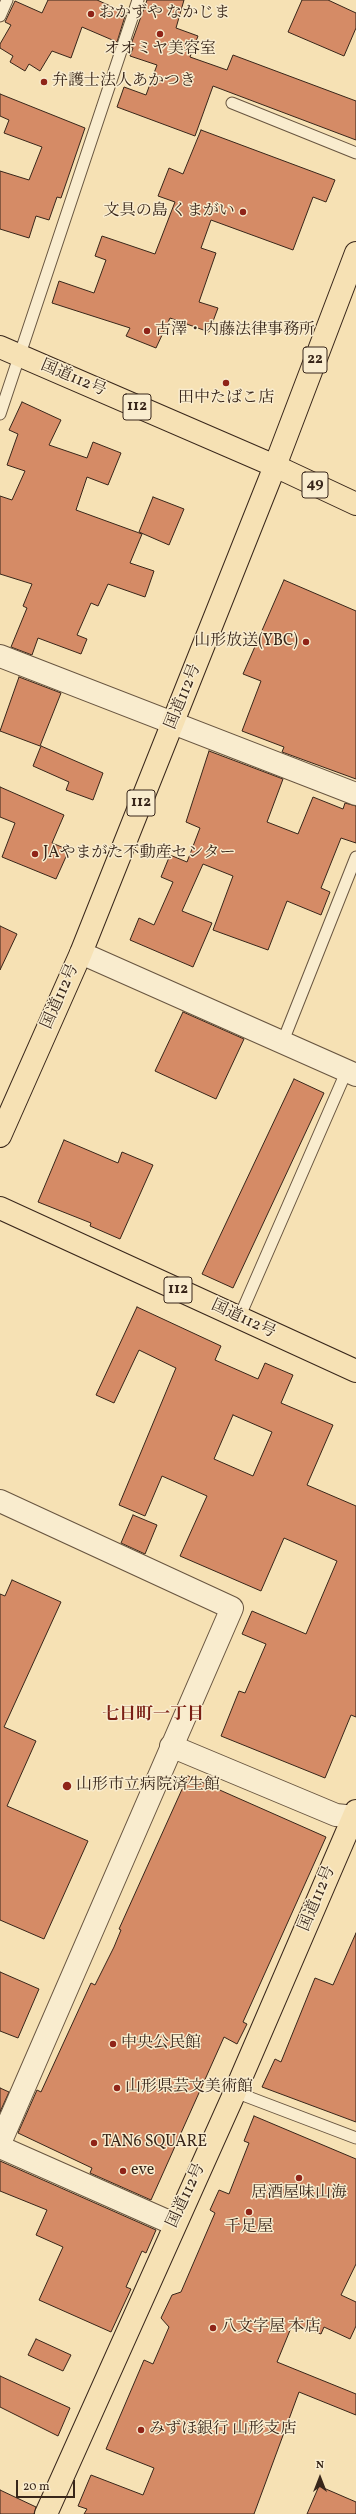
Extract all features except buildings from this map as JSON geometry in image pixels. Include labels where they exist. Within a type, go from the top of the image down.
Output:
[{"type":"main road","name":"22","points":[[275,466],[356,253]]},
{"type":"main road","name":"国道112号","points":[[0,347],[275,466],[81,953],[0,1136]]},
{"type":"main road","name":"49","points":[[275,466],[356,504]]},
{"type":"main road","name":"国道112号","points":[[0,1208],[356,1371]]},
{"type":"main road","name":"国道112号","points":[[46,2514],[174,2224],[235,2092],[355,1815]]},
{"type":"street","points":[[0,656],[356,794]]},
{"type":"street","points":[[81,953],[283,1041],[352,1073]]},
{"type":"street","points":[[0,1501],[232,1608],[0,2144]]},
{"type":"street","points":[[171,1746],[336,1815],[355,1815]]},
{"type":"street","points":[[0,2147],[174,2224]]},
{"type":"lane","points":[[0,16],[7,0]]},
{"type":"lane","points":[[0,414],[138,0]]},
{"type":"lane","points":[[232,103],[356,153]]},
{"type":"lane","points":[[283,1041],[356,858]]},
{"type":"lane","points":[[239,1318],[352,1073]]},
{"type":"lane","points":[[235,2092],[356,2138]]},
{"type":"place","name":"おかずや なかじま","points":[[91,14]]},
{"type":"place","name":"オオミヤ美容室","points":[[160,34]]},
{"type":"place","name":"弁護士法人あかつき","points":[[44,82]]},
{"type":"place","name":"文具の島 くまがい","points":[[243,212]]},
{"type":"place","name":"古澤・内藤法律事務所","points":[[147,331]]},
{"type":"place","name":"田中たばこ店","points":[[226,383]]},
{"type":"place","name":"山形放送(YBC)","points":[[306,642]]},
{"type":"place","name":"JAやまがた不動産センター","points":[[35,854]]},
{"type":"place","name":"山形市立病院済生館","points":[[67,1786]]},
{"type":"place","name":"中央公民館","points":[[113,2044]]},
{"type":"place","name":"山形県芸文美術館","points":[[117,2088]]},
{"type":"place","name":"TAN6 SQUARE","points":[[94,2143]]},
{"type":"place","name":"eve","points":[[123,2171]]},
{"type":"place","name":"居酒屋味山海","points":[[299,2178]]},
{"type":"place","name":"千足屋","points":[[249,2212]]},
{"type":"place","name":"八文字屋 本店","points":[[213,2328]]},
{"type":"place","name":"みずほ銀行 山形支店","points":[[141,2430]]},
{"type":"district","name":"七日町一丁目","points":[[153,1716]]}]
